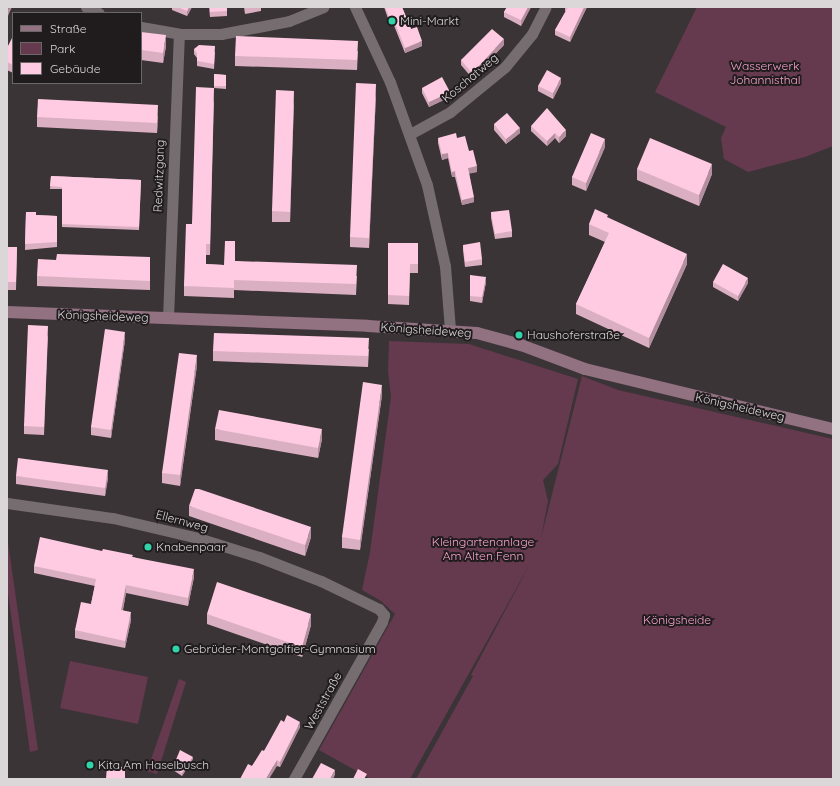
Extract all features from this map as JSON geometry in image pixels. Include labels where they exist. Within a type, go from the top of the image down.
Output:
[{"type":"street","points":[[86,7],[98,12]]},
{"type":"street","points":[[142,27],[179,34],[221,34],[289,22],[323,7]]},
{"type":"street","points":[[355,7],[390,82],[410,134],[427,185],[446,266],[450,330]]},
{"type":"street","name":"Koschatweg","points":[[410,134],[450,112],[505,67],[532,34],[546,7]]},
{"type":"street","name":"Redwitzgang","points":[[168,318],[179,34]]},
{"type":"street","name":"Königsheideweg","points":[[7,312],[450,330],[498,338],[585,369],[833,429]]},
{"type":"street","name":"Ellernweg","points":[[7,503],[112,518],[205,541],[259,557],[321,581],[379,609],[384,615]]},
{"type":"street","name":"Weststraße","points":[[294,779],[384,615]]},
{"type":"green space","name":"Wasserwerk Johannisthal","points":[[697,7],[833,7],[833,146],[805,157],[748,172],[724,159],[721,138],[726,127],[655,92]]},
{"type":"green space","name":"Königsheide","points":[[389,341],[469,344],[578,379],[558,464],[543,480],[548,501],[541,538],[582,376],[618,390],[833,439],[833,779],[416,779],[473,676],[471,675],[531,562],[410,779],[371,779],[319,750],[395,614],[381,601],[362,590],[370,552],[391,397],[388,371]]},
{"type":"green space","points":[[7,536],[38,750],[30,752],[7,586]]},
{"type":"green space","points":[[70,661],[148,677],[138,724],[60,708]]},
{"type":"green space","points":[[179,679],[186,682],[157,774],[147,771]]},
{"type":"building","points":[[178,7],[189,7],[187,11]]},
{"type":"building","points":[[210,7],[227,7],[227,11],[210,12]]},
{"type":"building","points":[[385,7],[402,7],[411,29],[417,27],[422,41],[405,48],[393,18],[390,19]]},
{"type":"building","points":[[507,7],[528,7],[521,20],[504,12]]},
{"type":"building","points":[[568,7],[584,7],[570,37],[555,30]]},
{"type":"building","points":[[492,29],[504,39],[472,73],[461,60]]},
{"type":"building","points":[[142,32],[166,35],[163,53],[142,50]]},
{"type":"building","points":[[236,36],[358,41],[357,60],[235,56]]},
{"type":"building","points":[[12,38],[12,64],[7,62],[7,48]]},
{"type":"building","points":[[199,45],[215,46],[214,64],[197,61],[197,53],[194,49]]},
{"type":"building","points":[[547,70],[561,78],[553,93],[538,86]]},
{"type":"building","points":[[214,74],[226,75],[226,86],[214,86]]},
{"type":"building","points":[[442,77],[450,92],[429,102],[422,88]]},
{"type":"building","points":[[356,83],[376,84],[369,238],[350,237]]},
{"type":"building","points":[[196,87],[214,88],[210,244],[206,244],[206,264],[224,265],[225,241],[235,241],[235,261],[357,265],[356,284],[234,280],[234,288],[184,286],[186,224],[192,224]]},
{"type":"building","points":[[276,90],[294,91],[290,212],[272,211]]},
{"type":"building","points":[[38,99],[158,105],[157,123],[37,117]]},
{"type":"building","points":[[547,108],[566,130],[559,137],[555,133],[547,141],[531,126]]},
{"type":"building","points":[[507,113],[520,128],[506,139],[494,124]]},
{"type":"building","points":[[456,133],[457,138],[465,136],[469,151],[473,150],[477,166],[468,168],[474,197],[462,200],[455,171],[452,172],[448,153],[442,154],[438,138]]},
{"type":"building","points":[[591,133],[605,139],[586,183],[572,177]]},
{"type":"building","points":[[650,138],[712,164],[699,195],[637,169]]},
{"type":"building","points":[[51,176],[141,180],[139,227],[62,224],[62,187],[50,186]]},
{"type":"building","points":[[595,209],[608,215],[607,217],[687,254],[649,338],[576,304],[609,233],[589,224]]},
{"type":"building","points":[[509,210],[512,231],[495,234],[491,212]]},
{"type":"building","points":[[26,212],[36,212],[36,215],[57,216],[57,242],[25,244]]},
{"type":"building","points":[[480,242],[482,259],[465,262],[463,245]]},
{"type":"building","points":[[388,243],[418,243],[418,264],[410,264],[409,296],[388,295]]},
{"type":"building","points":[[7,247],[17,247],[16,282],[7,282]]},
{"type":"building","points":[[57,254],[150,257],[150,281],[37,276],[38,259],[56,260]]},
{"type":"building","points":[[723,264],[748,278],[738,296],[713,282]]},
{"type":"building","points":[[470,275],[486,277],[482,297],[470,296]]},
{"type":"building","points":[[28,325],[48,326],[44,427],[24,426]]},
{"type":"building","points":[[105,329],[125,332],[111,430],[91,427]]},
{"type":"building","points":[[214,333],[369,338],[368,356],[213,351]]},
{"type":"building","points":[[179,353],[197,355],[180,475],[162,473]]},
{"type":"building","points":[[363,382],[382,385],[360,540],[342,537]]},
{"type":"building","points":[[219,410],[322,429],[318,448],[215,429]]},
{"type":"building","points":[[18,458],[108,470],[105,488],[16,476]]},
{"type":"building","points":[[195,489],[199,489],[311,527],[305,545],[189,506]]},
{"type":"building","points":[[40,537],[102,551],[103,549],[133,555],[132,557],[194,569],[188,598],[126,585],[121,610],[131,612],[125,641],[75,630],[81,602],[91,604],[96,579],[34,566]]},
{"type":"building","points":[[217,582],[311,614],[302,647],[207,614]]},
{"type":"building","points":[[287,715],[300,722],[280,762],[277,760],[266,779],[240,779],[248,764],[252,766],[262,750],[264,751],[281,720],[284,722]]},
{"type":"building","points":[[180,750],[193,757],[182,773],[173,767]]},
{"type":"building","points":[[321,763],[335,770],[330,779],[312,779]]},
{"type":"building","points":[[107,766],[125,767],[125,779],[106,779]]},
{"type":"building","points":[[358,769],[367,774],[364,779],[353,779]]},
{"type":"place","name":"Mini-Markt","points":[[392,21]]},
{"type":"place","name":"Haushoferstraße","points":[[519,335]]},
{"type":"place","name":"Knabenpaar","points":[[148,547]]},
{"type":"place","name":"Gebrüder-Montgolfier-Gymnasium","points":[[176,649]]},
{"type":"place","name":"Kita Am Haselbusch","points":[[90,765]]},
{"type":"park label","name":"Kleingartenanlage Am Alten Fenn","points":[[483,549]]}]
